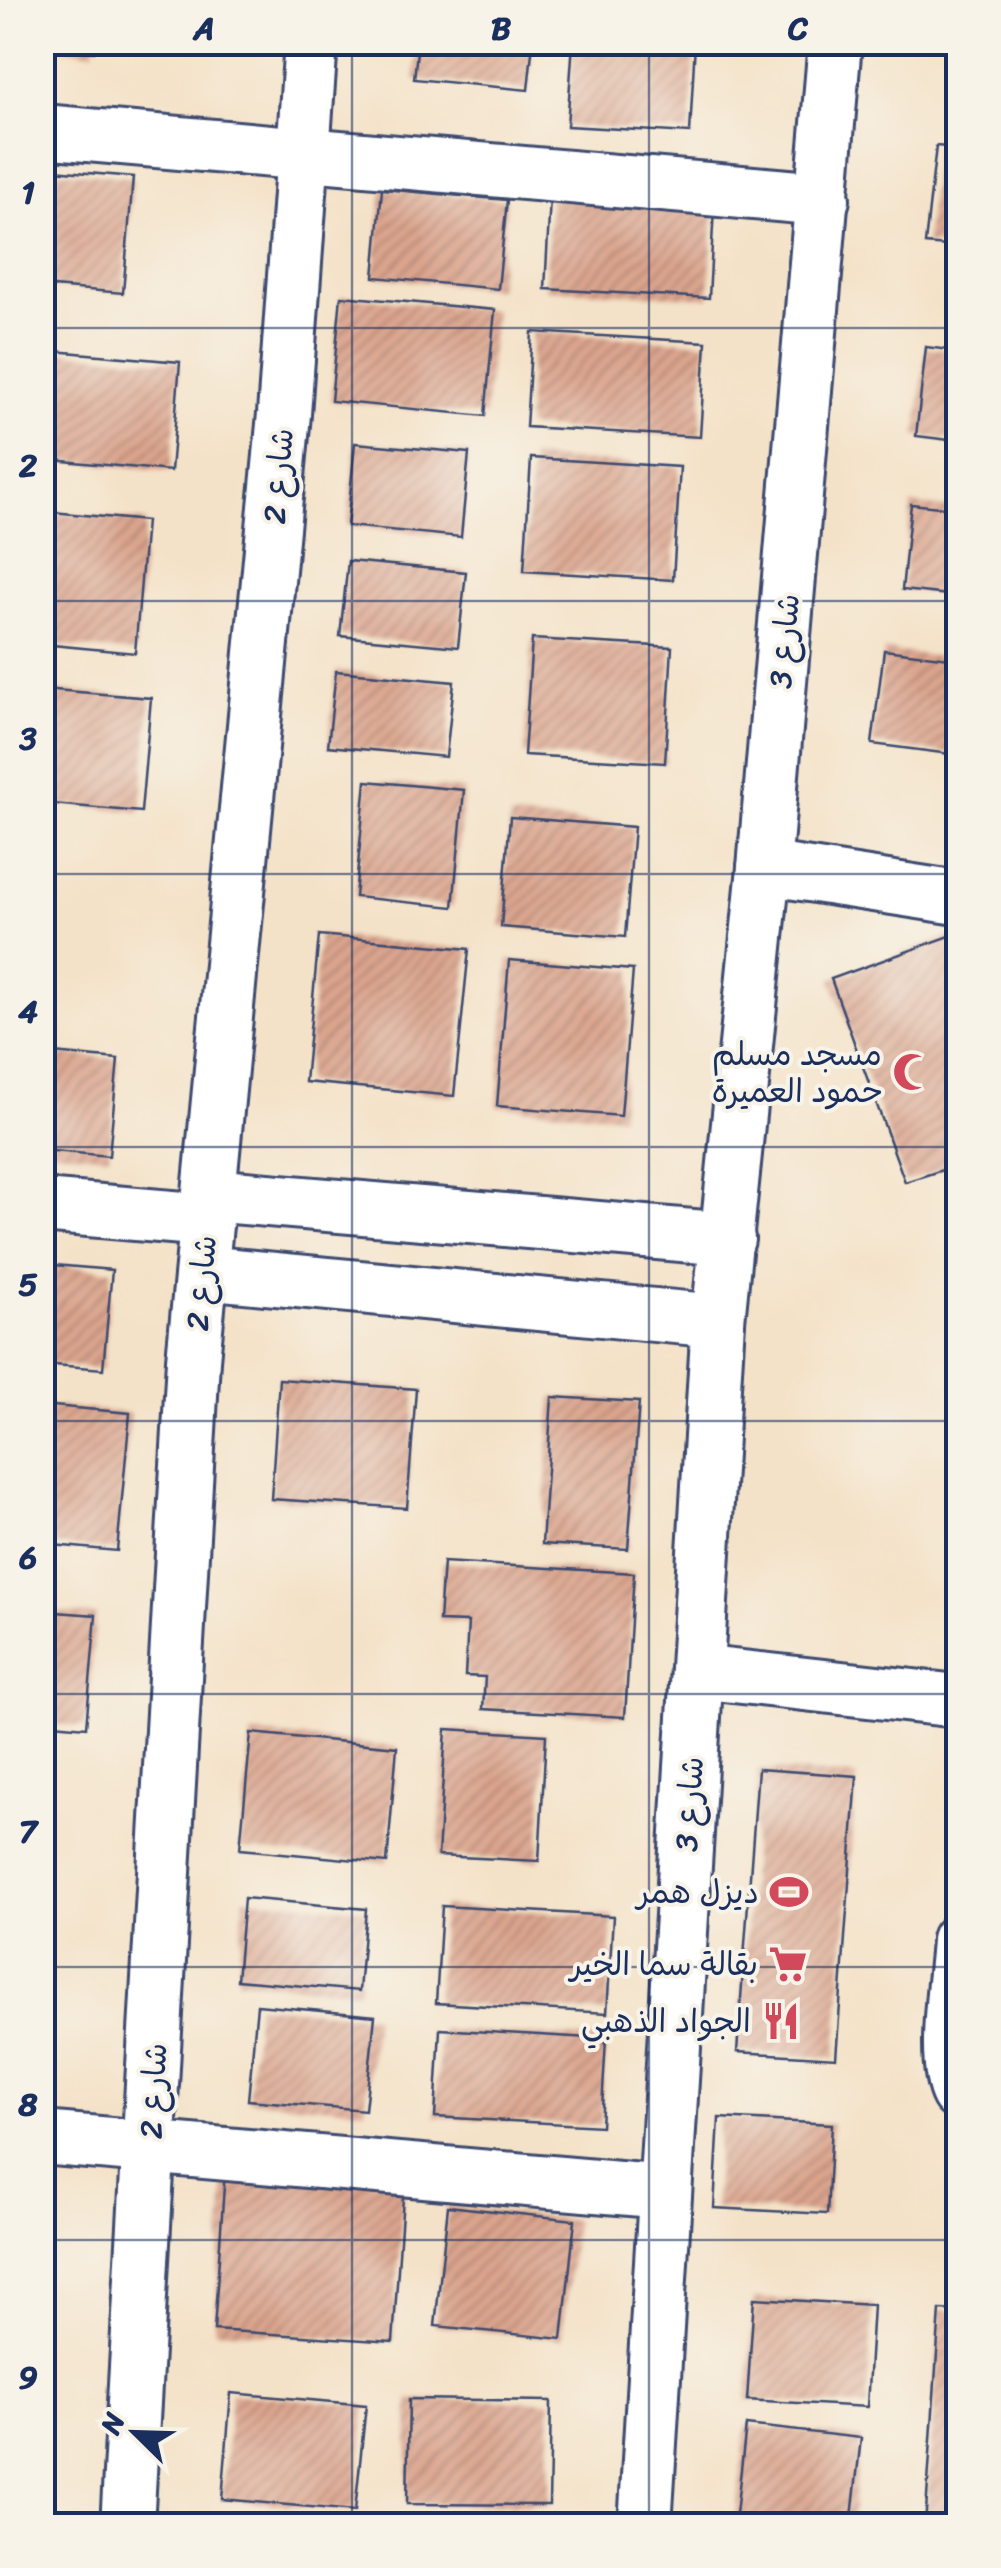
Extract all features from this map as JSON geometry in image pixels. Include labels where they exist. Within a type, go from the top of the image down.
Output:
[{"type":"street","name":"شارع 2","points":[[127,2526],[192,1380],[284,414],[311,42]]},
{"type":"street","name":"شارع 3","points":[[645,2526],[718,1322],[764,868],[834,42]]},
{"type":"street","points":[[42,131],[823,199]]},
{"type":"street","points":[[764,868],[958,898]]},
{"type":"street","points":[[42,1206],[208,1208],[728,1240]]},
{"type":"street","points":[[202,1272],[718,1322]]},
{"type":"street","points":[[697,1672],[958,1701]]},
{"type":"street","points":[[958,1940],[950,2057],[958,2093]]},
{"type":"street","points":[[42,2138],[665,2192]]},
{"type":"building","points":[[42,42],[95,42],[94,52],[42,47]]},
{"type":"building","points":[[418,42],[533,42],[528,90],[414,79]]},
{"type":"building","points":[[573,42],[695,42],[690,133],[567,126]]},
{"type":"building","points":[[949,42],[958,42],[958,79],[945,78]]},
{"type":"building","points":[[936,146],[958,148],[958,247],[925,244]]},
{"type":"building","points":[[42,169],[133,177],[123,293],[42,286]]},
{"type":"building","points":[[382,189],[507,200],[498,289],[374,277]]},
{"type":"building","points":[[550,198],[714,208],[709,298],[545,289]]},
{"type":"building","points":[[341,296],[495,310],[485,416],[331,401]]},
{"type":"building","points":[[532,332],[706,342],[700,437],[526,427]]},
{"type":"building","points":[[926,347],[958,351],[958,441],[916,436]]},
{"type":"building","points":[[42,350],[180,362],[171,471],[42,459]]},
{"type":"building","points":[[355,443],[469,453],[461,537],[347,526]]},
{"type":"building","points":[[531,458],[680,467],[673,580],[524,571]]},
{"type":"building","points":[[911,504],[958,509],[958,596],[902,590]]},
{"type":"building","points":[[42,511],[146,521],[135,653],[42,644]]},
{"type":"building","points":[[348,561],[466,572],[458,647],[340,636]]},
{"type":"building","points":[[532,639],[672,647],[665,763],[524,755]]},
{"type":"building","points":[[884,650],[958,659],[958,755],[872,744]]},
{"type":"building","points":[[336,671],[454,682],[446,757],[328,746]]},
{"type":"building","points":[[42,689],[151,698],[141,812],[42,803]]},
{"type":"building","points":[[366,781],[464,790],[453,907],[355,897]]},
{"type":"building","points":[[510,817],[634,827],[625,937],[501,927]]},
{"type":"building","name":"مسجد مسلم حمود العميرة","points":[[958,933],[958,1165],[905,1182],[831,979]]},
{"type":"building","points":[[319,935],[469,949],[454,1096],[305,1082]]},
{"type":"building","points":[[509,960],[633,970],[621,1116],[497,1106]]},
{"type":"building","points":[[42,1052],[118,1059],[109,1156],[42,1150]]},
{"type":"building","points":[[42,1264],[112,1270],[103,1369],[42,1364]]},
{"type":"building","points":[[279,1379],[416,1389],[407,1508],[271,1499]]},
{"type":"building","points":[[552,1397],[639,1402],[628,1549],[542,1544]]},
{"type":"building","points":[[42,1405],[130,1413],[117,1551],[42,1544]]},
{"type":"building","points":[[443,1562],[634,1573],[625,1717],[483,1709],[485,1677],[465,1676],[468,1622],[439,1621]]},
{"type":"building","points":[[42,1611],[96,1615],[86,1727],[42,1723]]},
{"type":"building","points":[[446,1729],[546,1735],[539,1861],[438,1856]]},
{"type":"building","points":[[251,1733],[397,1747],[387,1863],[240,1849]]},
{"type":"building","points":[[758,1769],[857,1776],[836,2058],[737,2052]]},
{"type":"building","points":[[244,1898],[366,1909],[359,1991],[237,1980]]},
{"type":"building","points":[[442,1906],[613,1916],[607,2013],[436,2003]]},
{"type":"building","points":[[257,2005],[375,2016],[365,2110],[248,2100]]},
{"type":"building","points":[[440,2029],[606,2039],[601,2126],[435,2117]]},
{"type":"building","points":[[719,2118],[832,2124],[827,2214],[714,2208]]},
{"type":"building","points":[[225,2171],[404,2183],[393,2342],[214,2330]]},
{"type":"building","points":[[448,2206],[575,2220],[562,2339],[435,2326]]},
{"type":"building","points":[[754,2298],[873,2305],[867,2407],[747,2400]]},
{"type":"building","points":[[940,2310],[958,2311],[958,2526],[925,2526]]},
{"type":"building","points":[[231,2393],[366,2405],[355,2511],[222,2499]]},
{"type":"building","points":[[409,2399],[551,2401],[549,2505],[407,2504]]},
{"type":"building","points":[[746,2425],[861,2438],[851,2526],[735,2523]]},
{"type":"place","name":"مسجد مسلم حمود العميرة","points":[[912,1072]]},
{"type":"place","name":"ديزل همر","points":[[789,1892]]},
{"type":"place","name":"بقالة سما الخير","points":[[788,1964]]},
{"type":"place","name":"الجواد الذهبي","points":[[781,2021]]}]
